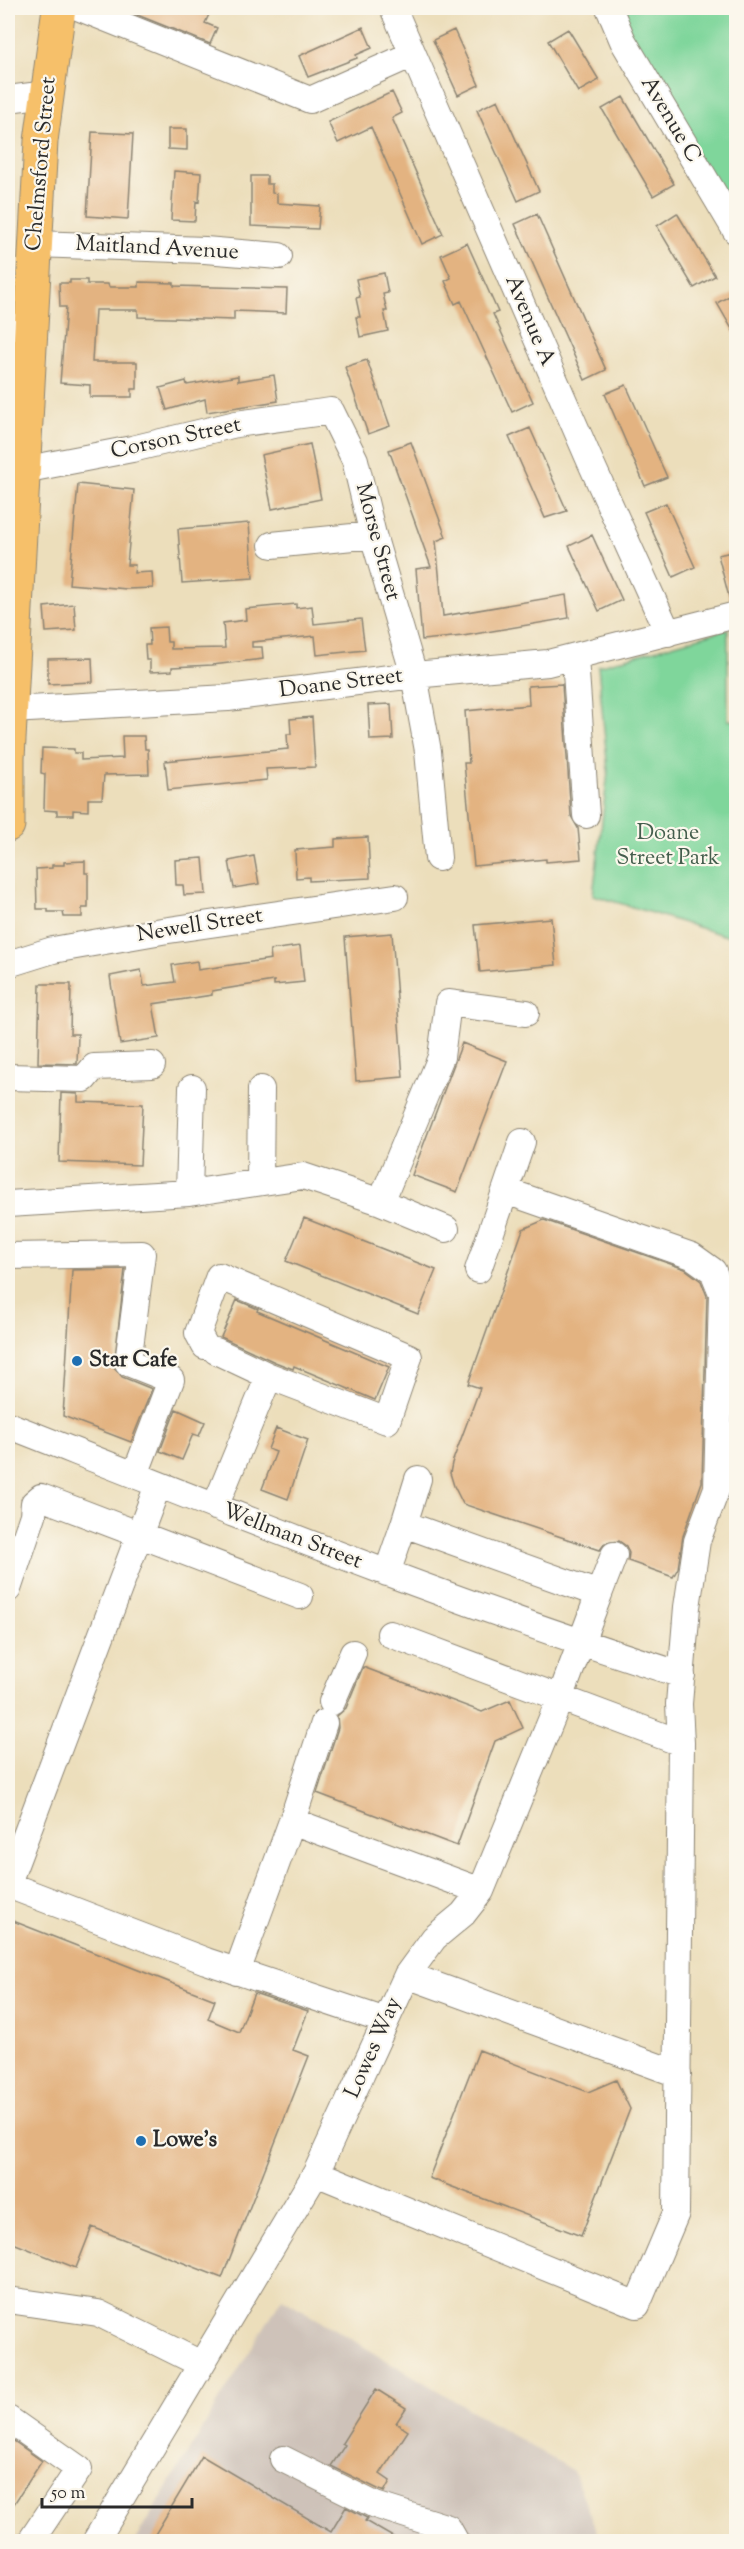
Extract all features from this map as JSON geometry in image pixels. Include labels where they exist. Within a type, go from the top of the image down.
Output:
[{"type":"main road","name":"Chelmsford Street","points":[[8,825],[13,546],[22,470],[19,327],[34,244],[41,141],[59,8]]},
{"type":"street","points":[[80,8],[310,100],[413,54]]},
{"type":"street","name":"Avenue A","points":[[393,8],[590,461],[668,633]]},
{"type":"street","name":"Avenue C","points":[[609,8],[623,41],[736,231]]},
{"type":"street","points":[[8,99],[47,94]]},
{"type":"street","name":"Maitland Avenue","points":[[34,244],[205,250],[279,256]]},
{"type":"street","name":"Corson Street","points":[[22,470],[132,449],[236,424],[331,411]]},
{"type":"street","name":"Morse Street","points":[[331,411],[355,460],[373,535],[414,675],[428,752],[438,858]]},
{"type":"street","points":[[272,545],[373,535]]},
{"type":"street","points":[[668,633],[736,615]]},
{"type":"street","name":"Doane Street","points":[[11,710],[228,698],[414,675],[508,668],[575,658],[668,633]]},
{"type":"street","points":[[575,658],[586,815]]},
{"type":"street","name":"Newell Street","points":[[8,964],[53,950],[162,931],[395,897]]},
{"type":"street","points":[[381,1202],[441,1057],[448,1003],[526,1013]]},
{"type":"street","points":[[8,1077],[84,1078],[94,1067],[152,1065]]},
{"type":"street","points":[[189,1193],[192,1088]]},
{"type":"street","points":[[260,1182],[261,1089]]},
{"type":"street","points":[[478,1270],[522,1142]]},
{"type":"street","points":[[8,1204],[189,1193],[303,1176],[381,1202],[446,1229]]},
{"type":"street","points":[[316,2173],[637,2305],[676,2213],[681,1743],[679,1704],[687,1607],[697,1542],[717,1488],[722,1293],[712,1271],[692,1256],[506,1191]]},
{"type":"street","points":[[8,1256],[142,1254],[128,1363],[171,1380],[146,1480],[139,1534],[8,1884],[237,1972],[289,1987],[386,2021]]},
{"type":"street","points":[[219,1276],[409,1357],[387,1420],[269,1376],[211,1349],[198,1333],[219,1276]]},
{"type":"street","points":[[215,1507],[269,1376]]},
{"type":"street","name":"Wellman Street","points":[[8,1425],[387,1573],[579,1643]]},
{"type":"street","points":[[387,1573],[418,1479]]},
{"type":"street","points":[[8,1589],[33,1515],[34,1503],[41,1497],[300,1596]]},
{"type":"street","points":[[404,1524],[599,1594]]},
{"type":"street","name":"Lowes Way","points":[[94,2541],[316,2173],[407,1975],[434,1938],[463,1914],[481,1892],[561,1696],[579,1643],[614,1556]]},
{"type":"street","points":[[390,1634],[561,1696],[681,1743]]},
{"type":"street","points":[[579,1643],[682,1675]]},
{"type":"street","points":[[237,1972],[292,1821],[328,1713],[353,1653]]},
{"type":"street","points":[[292,1821],[481,1892]]},
{"type":"street","points":[[407,1975],[678,2074]]},
{"type":"street","points":[[8,2300],[98,2313],[201,2364]]},
{"type":"street","points":[[8,2419],[79,2469],[30,2541]]},
{"type":"street","points":[[283,2459],[375,2505],[448,2528],[456,2541]]},
{"type":"street","points":[[8,2536],[15,2541]]},
{"type":"shaded area","points":[[282,2298],[573,2471],[600,2541],[134,2542]]},
{"type":"green space","points":[[609,8],[736,8],[736,231]]},
{"type":"green space","name":"Doane Street Park","points":[[728,629],[728,720],[736,721],[736,939],[593,895],[608,772],[598,666]]},
{"type":"building","points":[[120,8],[212,8],[205,23],[217,28],[210,44]]},
{"type":"building","points":[[363,27],[372,48],[356,55],[357,58],[308,77],[299,56]]},
{"type":"building","points":[[568,29],[599,80],[578,92],[548,41]]},
{"type":"building","points":[[454,30],[479,85],[458,95],[433,40]]},
{"type":"building","points":[[392,92],[402,113],[392,118],[443,234],[422,244],[371,127],[338,143],[328,122]]},
{"type":"building","points":[[623,97],[674,184],[653,196],[602,109]]},
{"type":"building","points":[[498,100],[539,191],[518,201],[477,110]]},
{"type":"building","points":[[168,129],[187,129],[187,150],[168,149]]},
{"type":"building","points":[[92,132],[133,134],[128,219],[87,216]]},
{"type":"building","points":[[174,171],[201,173],[195,221],[171,220]]},
{"type":"building","points":[[251,176],[267,176],[267,184],[272,184],[272,193],[277,194],[277,203],[320,206],[318,229],[251,226]]},
{"type":"building","points":[[677,213],[715,276],[694,288],[657,226]]},
{"type":"building","points":[[537,214],[606,370],[585,380],[515,224]]},
{"type":"building","points":[[467,243],[498,312],[493,314],[533,402],[512,412],[461,301],[455,304],[445,281],[451,278],[441,255]]},
{"type":"building","points":[[384,273],[388,293],[383,294],[387,311],[384,311],[388,331],[360,337],[356,317],[360,317],[356,298],[360,297],[356,279]]},
{"type":"building","points":[[70,280],[87,280],[87,284],[108,284],[109,287],[139,287],[139,282],[174,283],[174,286],[287,289],[286,313],[234,311],[234,320],[138,317],[138,310],[95,310],[92,362],[137,362],[137,389],[132,389],[132,397],[90,397],[90,385],[60,383],[66,307],[60,307],[59,283],[70,283]]},
{"type":"building","points":[[736,292],[736,336],[717,303]]},
{"type":"building","points":[[367,360],[390,426],[368,434],[345,367]]},
{"type":"building","points":[[274,375],[278,401],[207,412],[205,399],[167,410],[160,388],[186,381],[187,385],[238,376],[238,381]]},
{"type":"building","points":[[626,385],[667,477],[645,486],[605,394]]},
{"type":"building","points":[[530,428],[567,511],[545,518],[509,437]]},
{"type":"building","points":[[411,442],[446,537],[436,541],[443,616],[566,595],[569,618],[463,636],[422,640],[416,569],[431,567],[389,450]]},
{"type":"building","points":[[310,444],[321,499],[272,509],[261,455]]},
{"type":"building","points":[[78,484],[134,490],[127,565],[135,565],[134,573],[152,572],[153,588],[127,589],[69,584]]},
{"type":"building","points":[[666,503],[695,567],[673,577],[644,512]]},
{"type":"building","points":[[249,523],[253,578],[182,583],[178,529]]},
{"type":"building","points":[[592,535],[622,600],[599,611],[569,546]]},
{"type":"building","points":[[736,551],[736,600],[730,601],[718,555]]},
{"type":"building","points":[[74,604],[76,630],[46,632],[44,607]]},
{"type":"building","points":[[296,604],[296,608],[312,606],[314,624],[361,619],[365,650],[317,655],[315,636],[252,642],[252,647],[262,647],[263,659],[172,667],[172,671],[150,672],[150,660],[146,660],[145,645],[150,645],[149,628],[166,627],[167,642],[171,642],[171,649],[225,648],[223,623],[246,620],[245,609]]},
{"type":"building","points":[[92,658],[93,682],[48,684],[48,659]]},
{"type":"building","points":[[562,684],[571,816],[578,828],[581,859],[546,862],[546,859],[474,866],[464,763],[469,763],[465,711],[529,705],[528,686]]},
{"type":"building","points":[[391,704],[393,739],[370,740],[368,705]]},
{"type":"building","points":[[312,717],[315,767],[266,769],[267,780],[168,790],[165,761],[288,749],[287,734],[291,734],[290,719]]},
{"type":"building","points":[[122,736],[144,736],[145,749],[148,749],[149,774],[104,775],[102,799],[88,799],[88,811],[73,810],[73,815],[57,815],[57,811],[44,810],[45,774],[41,773],[42,748],[74,749],[74,753],[81,753],[81,760],[123,758]]},
{"type":"building","points":[[368,837],[370,878],[309,881],[309,877],[296,878],[295,850],[335,847],[335,839]]},
{"type":"building","points":[[254,856],[259,884],[234,888],[229,861]]},
{"type":"building","points":[[203,858],[206,894],[184,895],[183,885],[176,885],[175,860]]},
{"type":"building","points":[[85,861],[85,873],[88,873],[88,908],[82,908],[82,917],[64,917],[63,912],[37,909],[36,869],[64,865],[64,862]]},
{"type":"building","points":[[551,918],[556,965],[480,972],[475,925]]},
{"type":"building","points":[[392,933],[403,1077],[356,1081],[345,937]]},
{"type":"building","points":[[300,946],[304,982],[274,985],[274,981],[212,991],[212,995],[153,1004],[159,1038],[120,1044],[110,976],[141,970],[144,986],[175,982],[172,965],[197,961],[198,970],[271,959],[270,950]]},
{"type":"building","points":[[40,984],[71,984],[70,1034],[78,1034],[77,1064],[38,1063]]},
{"type":"building","points":[[462,1043],[507,1061],[457,1192],[412,1175]]},
{"type":"building","points":[[61,1093],[78,1094],[78,1102],[143,1104],[140,1165],[59,1162]]},
{"type":"building","points":[[304,1218],[436,1270],[418,1314],[286,1261]]},
{"type":"building","points":[[544,1220],[685,1269],[701,1281],[707,1296],[702,1482],[683,1536],[678,1568],[673,1577],[628,1561],[629,1553],[626,1546],[619,1541],[605,1543],[600,1550],[463,1504],[454,1486],[450,1473],[452,1463],[480,1388],[468,1384],[523,1229]]},
{"type":"building","points":[[125,1269],[114,1367],[122,1377],[152,1389],[131,1442],[63,1416],[72,1270]]},
{"type":"building","points":[[237,1300],[258,1309],[257,1311],[389,1367],[375,1400],[294,1366],[293,1369],[275,1362],[221,1337]]},
{"type":"building","points":[[176,1409],[205,1422],[199,1436],[193,1434],[182,1460],[160,1451]]},
{"type":"building","points":[[276,1428],[308,1440],[288,1499],[262,1489],[276,1452],[268,1449]]},
{"type":"building","points":[[363,1667],[482,1712],[510,1700],[523,1728],[495,1741],[457,1846],[317,1793],[338,1728],[337,1716],[346,1708]]},
{"type":"building","name":"Lowe's","points":[[8,1919],[215,2000],[208,2019],[239,2032],[254,1993],[308,2011],[293,2050],[309,2056],[222,2278],[92,2227],[76,2268],[8,2241]]},
{"type":"building","points":[[479,2050],[588,2092],[616,2080],[630,2109],[581,2236],[429,2178]]},
{"type":"building","points":[[376,2389],[406,2408],[396,2423],[408,2431],[380,2474],[390,2481],[384,2492],[331,2466],[345,2445],[342,2443]]},
{"type":"building","points":[[8,2437],[42,2461],[8,2513]]},
{"type":"building","points":[[202,2456],[331,2532],[346,2507],[367,2518],[365,2521],[400,2541],[151,2541]]},
{"type":"place","name":"Star Cafe","points":[[77,1361]]},
{"type":"place","name":"Lowe's","points":[[141,2141]]}]
